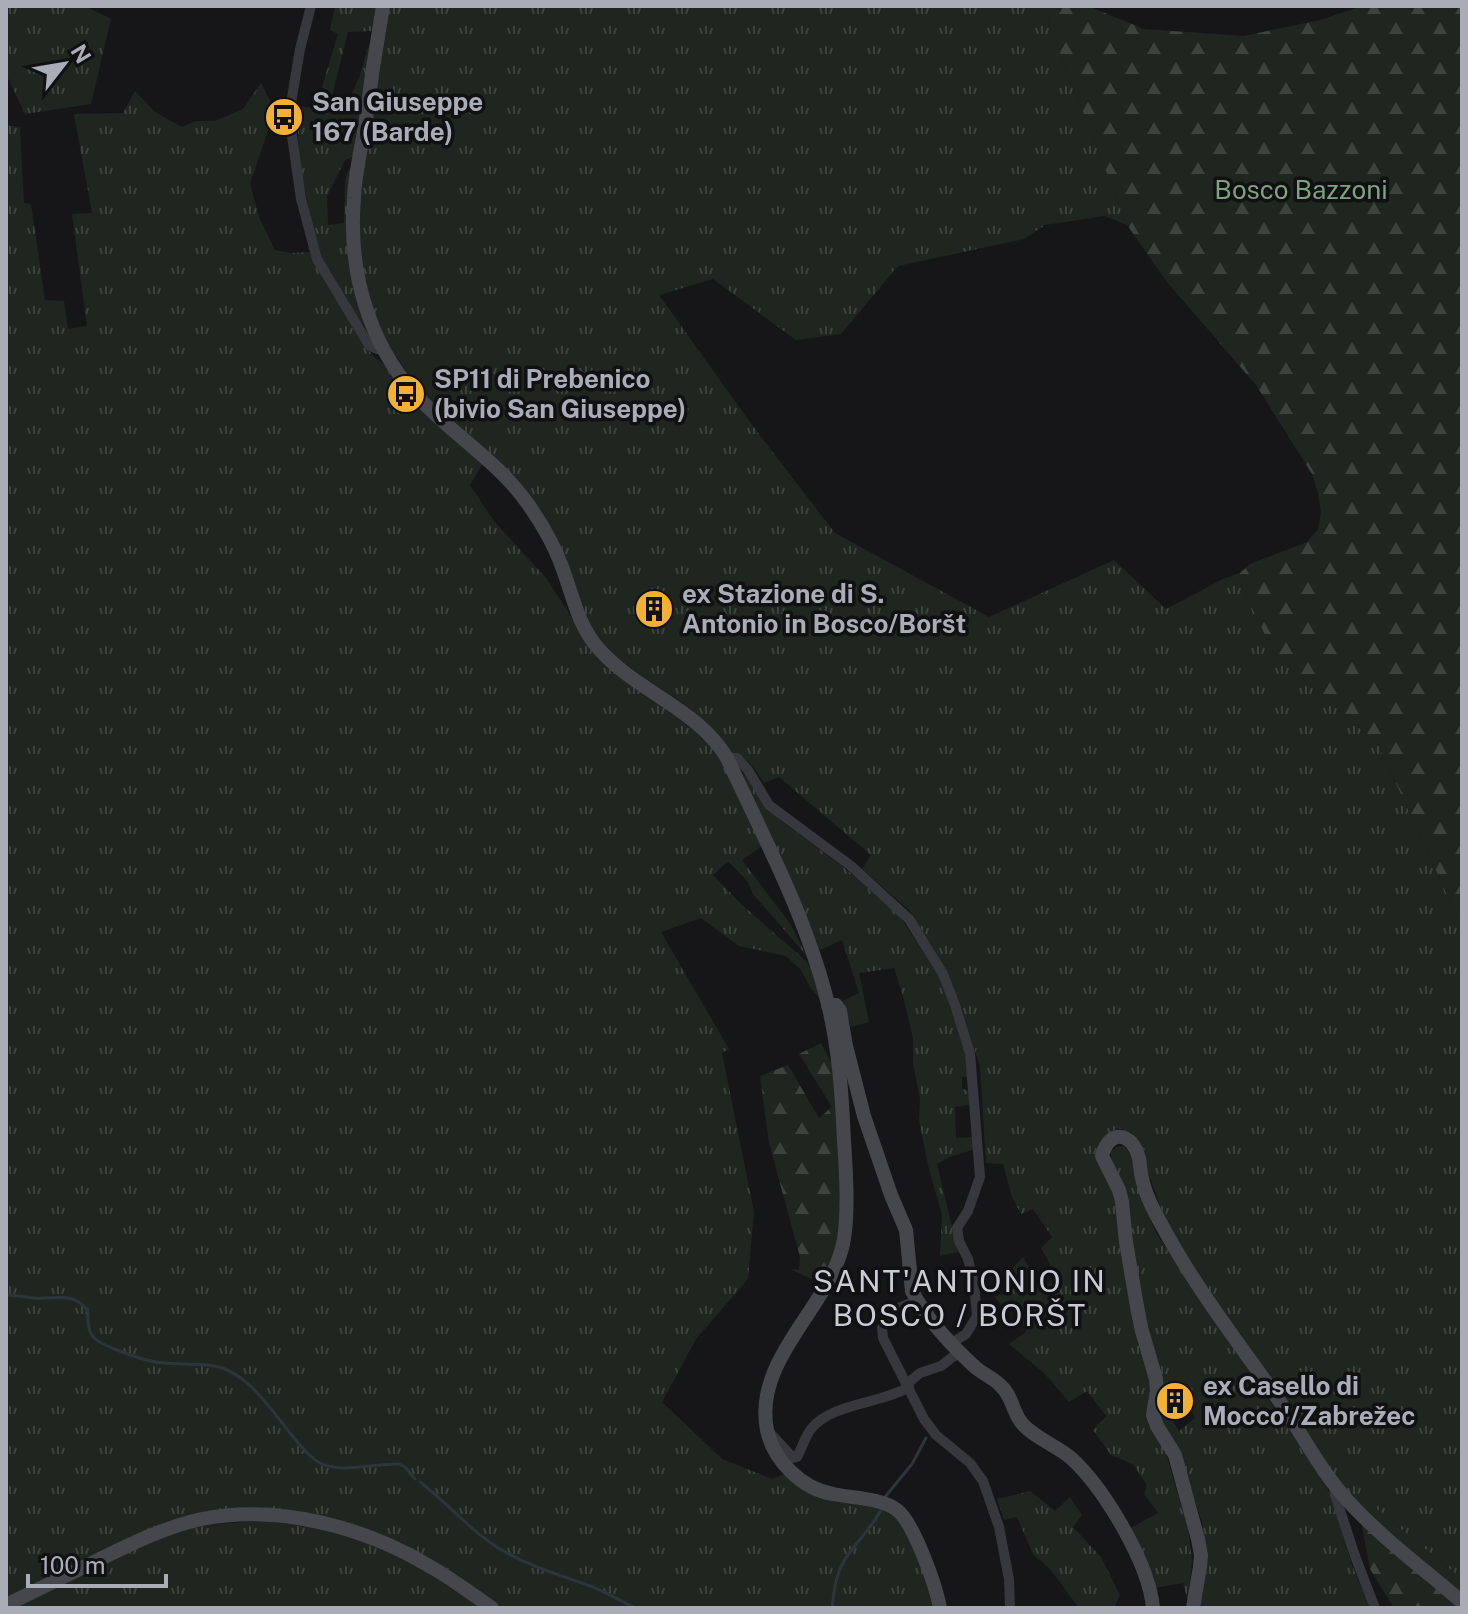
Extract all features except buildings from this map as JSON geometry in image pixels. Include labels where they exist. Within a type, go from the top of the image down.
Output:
[{"type":"main road","points":[[383,6],[354,197],[355,263],[369,316],[384,349],[413,393],[507,478],[526,501],[554,547],[582,626],[602,652],[644,686],[701,725],[719,744],[802,922],[828,1005],[841,1079],[846,1174],[845,1229],[837,1263],[768,1385],[767,1430],[779,1459],[808,1484],[830,1494],[887,1504],[902,1514],[933,1579],[940,1608]]},
{"type":"main road","points":[[828,1005],[836,1005],[840,1011],[864,1116],[906,1230],[912,1291],[930,1320],[978,1369],[1007,1392],[1022,1423],[1069,1457],[1098,1490],[1128,1536],[1153,1608]]},
{"type":"main road","points":[[1193,1608],[1201,1555],[1175,1455],[1153,1415],[1156,1379],[1138,1312],[1122,1202],[1102,1156],[1113,1138],[1129,1139],[1135,1146],[1147,1197],[1178,1255],[1334,1486],[1462,1602]]},
{"type":"main road","points":[[6,1605],[151,1535],[202,1519],[233,1515],[279,1516],[324,1523],[384,1543],[430,1566],[492,1608]]},
{"type":"street","points":[[311,6],[291,103],[291,129],[301,199],[317,259],[327,279],[369,345],[384,349]]},
{"type":"street","points":[[727,758],[737,758],[743,764],[777,812],[851,866],[909,919],[936,963],[955,1005],[970,1053],[980,1177],[968,1211],[957,1228],[974,1283],[977,1316],[941,1366],[920,1373],[891,1396],[825,1417],[811,1429],[797,1457],[793,1458],[767,1430]]},
{"type":"street","points":[[917,1300],[887,1313],[882,1328],[883,1338],[924,1419],[936,1435],[970,1463],[983,1481],[999,1527],[1009,1579],[1010,1608]]},
{"type":"street","points":[[1334,1486],[1375,1608]]},
{"type":"green space","points":[[6,6],[85,6],[111,19],[91,104],[25,114],[6,74]]},
{"type":"green space","points":[[335,6],[377,6],[375,31],[348,32],[332,96],[350,98],[372,44],[355,156],[345,160],[327,196],[328,225],[344,223],[345,180],[349,169],[354,166],[349,198],[374,338],[328,272],[315,237],[300,163],[300,107],[316,107],[338,34],[330,30]]},
{"type":"green space","points":[[389,6],[1032,6],[1048,13],[1050,27],[1127,225],[1105,216],[1045,225],[1024,239],[898,266],[841,334],[796,340],[713,279],[659,295],[752,425],[835,533],[989,617],[1114,560],[1166,609],[1240,573],[1240,582],[1274,654],[1378,744],[1462,927],[1462,1579],[1357,1493],[1359,1506],[1330,1471],[1196,1275],[1163,1214],[1148,1172],[1144,1150],[1132,1133],[1118,1128],[1101,1141],[1098,1160],[1111,1184],[1153,1391],[1148,1424],[1165,1450],[1188,1528],[1192,1560],[1188,1602],[1183,1583],[1154,1588],[1131,1528],[1158,1513],[1144,1494],[1147,1486],[1133,1464],[1111,1455],[1093,1430],[1106,1416],[1087,1391],[1069,1402],[1044,1373],[1009,1344],[1026,1332],[1017,1306],[1006,1310],[995,1297],[1016,1288],[1009,1272],[1023,1257],[1041,1287],[1058,1279],[1041,1248],[1052,1237],[1033,1209],[1021,1214],[1012,1197],[1003,1164],[986,1163],[980,1066],[959,1001],[933,948],[909,910],[862,869],[871,855],[779,777],[764,783],[746,759],[730,754],[705,721],[604,644],[585,613],[559,541],[532,498],[505,468],[430,402],[384,335],[373,311],[361,263],[360,213]]},
{"type":"green space","name":"Bosco Bazzoni","points":[[1032,6],[1088,6],[1144,29],[1244,36],[1320,20],[1362,6],[1462,6],[1462,927],[1378,744],[1274,654],[1240,582],[1240,573],[1250,564],[1307,542],[1318,529],[1321,512],[1312,474],[1256,385],[1167,282],[1127,225],[1050,27],[1048,13]]},
{"type":"green space","points":[[261,83],[275,111],[250,183],[259,217],[275,250],[310,252],[324,281],[373,356],[390,369],[483,463],[470,485],[494,521],[546,578],[588,642],[716,746],[762,846],[742,860],[791,925],[806,955],[728,861],[713,875],[805,960],[814,973],[820,999],[801,970],[786,956],[739,946],[701,918],[661,932],[729,1049],[722,1053],[754,1212],[748,1279],[696,1339],[662,1402],[722,1459],[772,1479],[786,1473],[823,1498],[871,1506],[896,1517],[915,1546],[936,1608],[502,1608],[354,1527],[202,1514],[6,1599],[6,125],[20,127],[24,203],[31,204],[45,300],[64,301],[68,329],[87,326],[72,214],[92,213],[74,114],[123,113],[135,91],[155,112],[182,127],[195,121],[215,121],[243,109]]},
{"type":"green space","points":[[739,771],[749,779],[761,800],[780,820],[847,870],[901,918],[936,971],[951,1002],[963,1041],[968,1077],[962,1077],[962,1089],[970,1091],[969,1105],[955,1107],[956,1138],[974,1137],[975,1149],[937,1164],[958,1252],[940,1256],[942,1215],[919,1120],[920,1099],[913,1063],[913,1038],[894,968],[859,973],[869,1022],[851,1027],[843,1001],[859,993],[842,940],[820,950],[782,860]]},
{"type":"green space","points":[[821,1043],[835,1070],[841,1221],[833,1260],[821,1283],[790,1269],[799,1270],[800,1257],[769,1143],[760,1076],[788,1065],[819,1118],[832,1107],[799,1054]]},
{"type":"green space","points":[[1124,1146],[1131,1156],[1155,1231],[1330,1493],[1352,1565],[1370,1608],[1200,1608],[1207,1566],[1202,1522],[1177,1447],[1160,1417],[1162,1403],[1179,1431],[1195,1418],[1182,1388],[1163,1396],[1146,1330],[1130,1214],[1122,1182],[1112,1166],[1111,1152],[1116,1147]]},
{"type":"green space","points":[[1030,1491],[1055,1511],[1070,1497],[1082,1515],[1073,1527],[1101,1557],[1120,1595],[1114,1608],[1079,1608],[1050,1569],[1033,1554],[1017,1517],[1004,1520],[997,1499]]},
{"type":"green space","points":[[1356,1492],[1462,1579],[1462,1593],[1359,1506]]},
{"type":"green space","points":[[266,1521],[326,1529],[366,1542],[406,1559],[483,1608],[13,1608],[101,1563],[170,1534],[211,1525]]},
{"type":"green space","points":[[1361,1521],[1460,1608],[1394,1608],[1370,1569]]},
{"type":"waterway","points":[[6,1295],[76,1300],[88,1311],[90,1333],[103,1344],[146,1360],[211,1365],[235,1374],[254,1390],[302,1448],[320,1463],[338,1468],[399,1464],[415,1479]]},
{"type":"waterway","points":[[885,1497],[912,1464],[926,1438]]},
{"type":"waterway","points":[[420,1482],[500,1549],[598,1589],[635,1608]]},
{"type":"waterway","points":[[832,1608],[840,1568],[881,1510]]},
{"type":"waterway","points":[[701,1608],[724,1608]]},
{"type":"place","name":"San Giuseppe 167 (Barde)","points":[[284,117]]},
{"type":"place","name":"SP11 di Prebenico (bivio San Giuseppe)","points":[[406,394]]},
{"type":"place","name":"ex Stazione di S. Antonio in Bosco/Boršt","points":[[654,609]]},
{"type":"place","name":"ex Casello di Mocco'/Zabrežec","points":[[1175,1401]]},
{"type":"district","name":"SANT'ANTONIO IN BOSCO / BORŠT","points":[[960,1299]]}]
